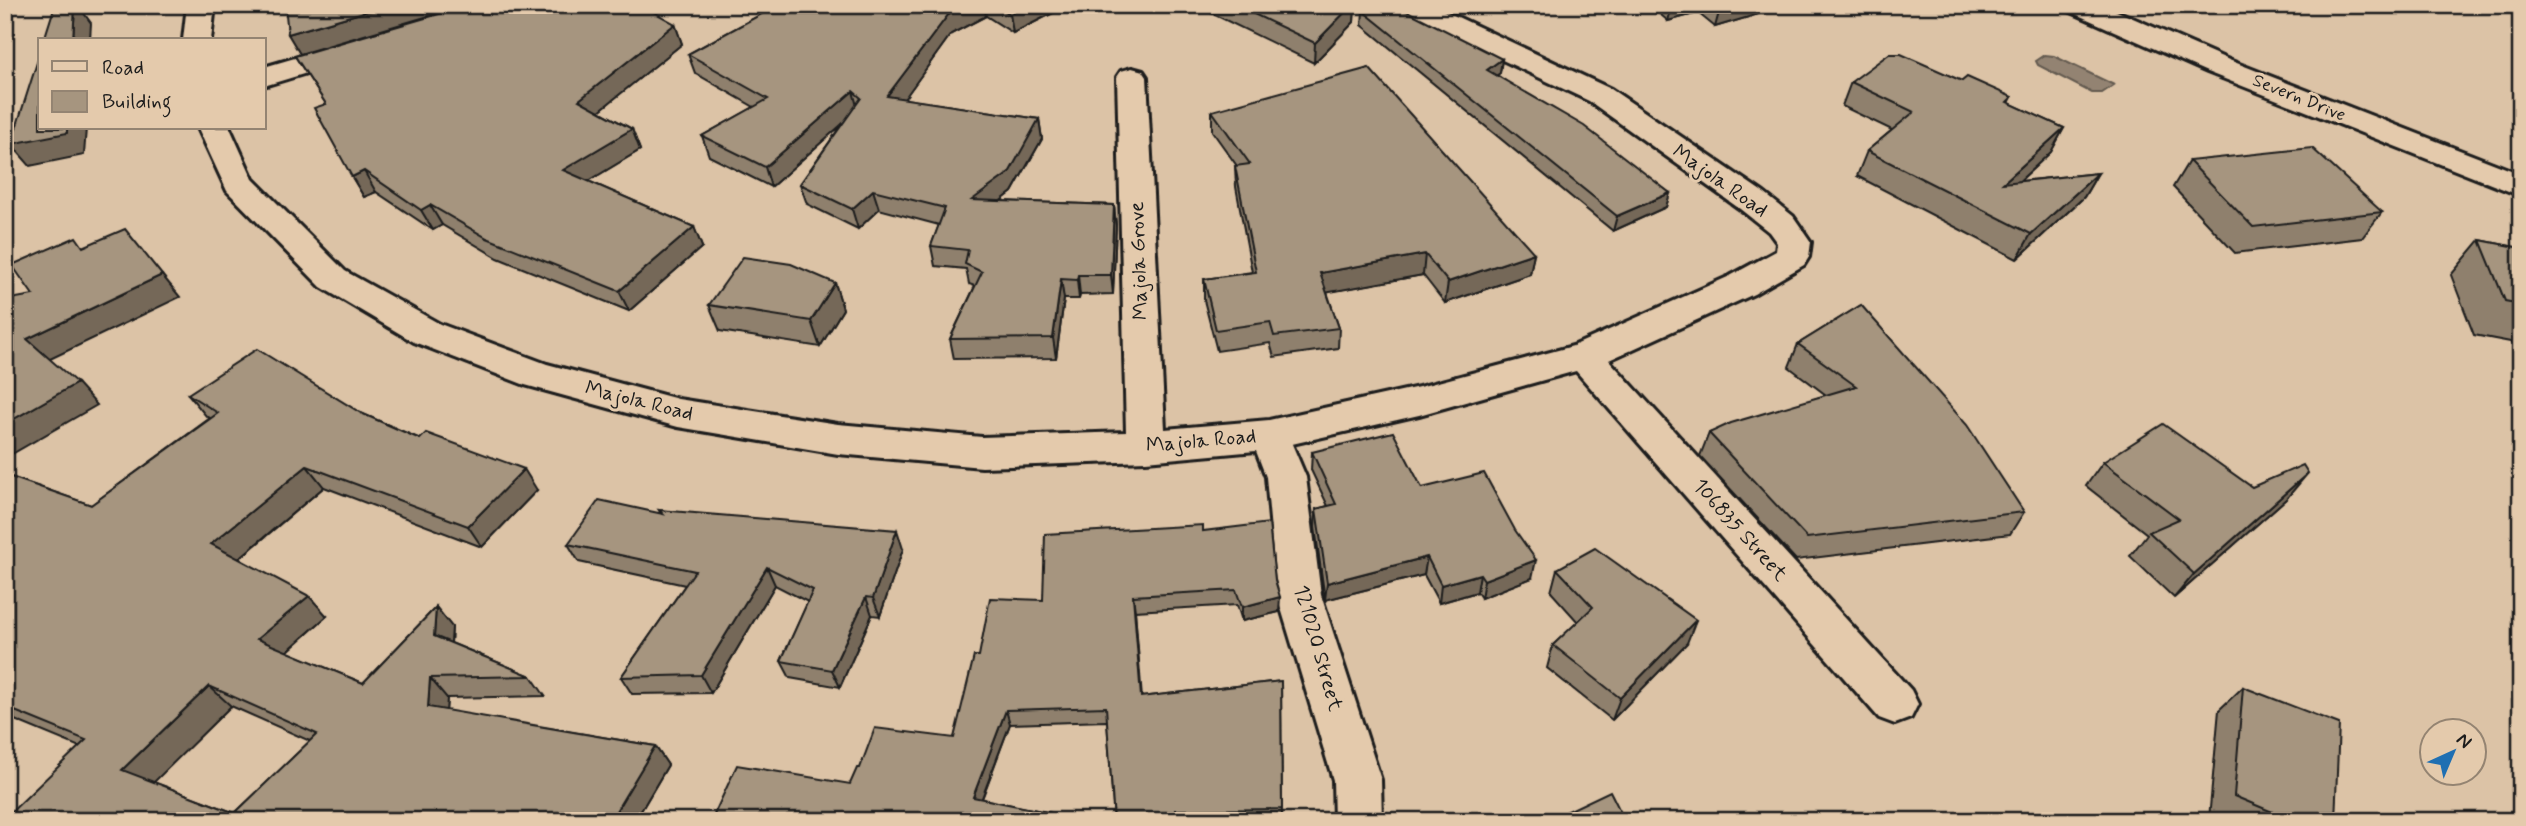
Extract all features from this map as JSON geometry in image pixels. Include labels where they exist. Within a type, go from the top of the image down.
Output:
[{"type":"street","points":[[197,38],[201,5]]},
{"type":"street","name":"Majola Road","points":[[215,130],[239,184],[333,279],[427,333],[538,375],[678,413],[838,439],[982,452],[1146,446],[1269,435],[1419,401],[1584,356],[1742,285],[1792,257],[1794,242],[1781,224],[1600,96],[1409,5]]},
{"type":"street","name":"Severn Drive","points":[[2079,5],[2218,66],[2521,187]]},
{"type":"street","points":[[266,75],[379,43]]},
{"type":"street","name":"Majola Grove","points":[[1132,77],[1146,446]]},
{"type":"street","name":"106835 Street","points":[[1584,356],[1895,704]]},
{"type":"street","name":"121020 Street","points":[[1269,435],[1286,477],[1299,596],[1357,780],[1358,821]]},
{"type":"shaded area","points":[[2045,55],[2054,56],[2114,85],[2102,93],[2092,93],[2038,65],[2036,61]]},
{"type":"building","points":[[55,5],[75,5],[73,38],[45,38]]},
{"type":"building","points":[[285,5],[388,5],[288,34]]},
{"type":"building","points":[[470,5],[641,5],[675,24],[579,100],[632,129],[563,170],[694,227],[619,291],[487,238],[430,205],[421,210],[364,171],[352,177],[314,108],[326,104],[295,56]]},
{"type":"building","points":[[778,5],[967,5],[948,15],[887,96],[1039,119],[1009,173],[972,200],[1114,205],[1111,275],[1078,275],[1077,280],[1061,279],[1053,338],[950,339],[982,272],[965,264],[968,250],[931,246],[945,208],[873,190],[852,209],[800,184],[861,98],[853,91],[765,167],[702,136],[768,99],[688,54]]},
{"type":"building","points":[[996,5],[1028,5],[1010,14]]},
{"type":"building","points":[[1235,5],[1352,5],[1315,43]]},
{"type":"building","points":[[1367,5],[1395,5],[1502,59],[1487,70],[1584,126],[1670,193],[1617,216],[1363,11]]},
{"type":"building","points":[[1889,54],[1901,54],[1962,81],[1967,77],[2012,97],[2007,102],[2064,128],[2003,183],[2098,173],[2031,234],[1867,151],[1914,112],[1851,82]]},
{"type":"building","points":[[38,59],[38,130],[67,130],[67,133],[11,144]]},
{"type":"building","points":[[1369,68],[1534,253],[1448,282],[1425,254],[1320,273],[1339,328],[1274,336],[1270,322],[1216,330],[1204,279],[1256,272],[1235,166],[1250,164],[1212,111]]},
{"type":"building","points":[[2312,148],[2382,212],[2253,227],[2189,161]]},
{"type":"building","points":[[125,229],[162,275],[27,339],[77,383],[5,424],[5,300],[33,295],[12,265],[76,237],[83,247]]},
{"type":"building","points":[[2480,240],[2521,248],[2521,304],[2505,301]]},
{"type":"building","points":[[743,257],[791,264],[835,283],[811,321],[709,305]]},
{"type":"building","points":[[1861,305],[1967,425],[2024,512],[1807,538],[1709,433],[1731,423],[1856,386],[1798,344]]},
{"type":"building","points":[[257,349],[361,413],[420,439],[426,433],[524,469],[468,526],[307,466],[211,544],[309,596],[257,639],[363,683],[436,607],[434,636],[531,676],[430,678],[428,707],[655,746],[610,821],[5,821],[5,818],[86,740],[5,707],[5,475],[91,505],[218,413],[188,394]],"holes":[[[209,686],[317,734],[235,813],[122,770]]]},
{"type":"building","points":[[2163,424],[2252,487],[2303,465],[2308,473],[2194,574],[2149,532],[2179,519],[2103,462]]},
{"type":"building","points":[[1393,432],[1422,488],[1484,473],[1515,530],[1536,560],[1484,580],[1480,574],[1441,585],[1427,557],[1327,583],[1316,509],[1336,504],[1312,452]]},
{"type":"building","points":[[599,500],[663,514],[659,510],[897,530],[873,598],[866,597],[832,670],[781,661],[813,590],[767,567],[701,675],[621,677],[695,571],[568,544]]},
{"type":"building","points":[[1269,523],[1275,580],[1280,597],[1242,607],[1236,590],[1133,596],[1141,697],[1281,681],[1282,809],[1175,810],[1174,821],[1114,821],[1106,707],[1006,710],[973,797],[1057,814],[1055,821],[712,819],[737,765],[850,784],[857,768],[860,768],[875,728],[954,738],[974,656],[979,656],[990,598],[1043,600],[1045,534],[1203,525],[1203,531]]},
{"type":"building","points":[[1595,548],[1696,620],[1620,698],[1553,645],[1593,607],[1557,569]]},
{"type":"building","points":[[2243,687],[2339,724],[2335,821],[2294,821],[2234,796]]},
{"type":"building","points":[[1610,791],[1625,821],[1547,821]]}]
